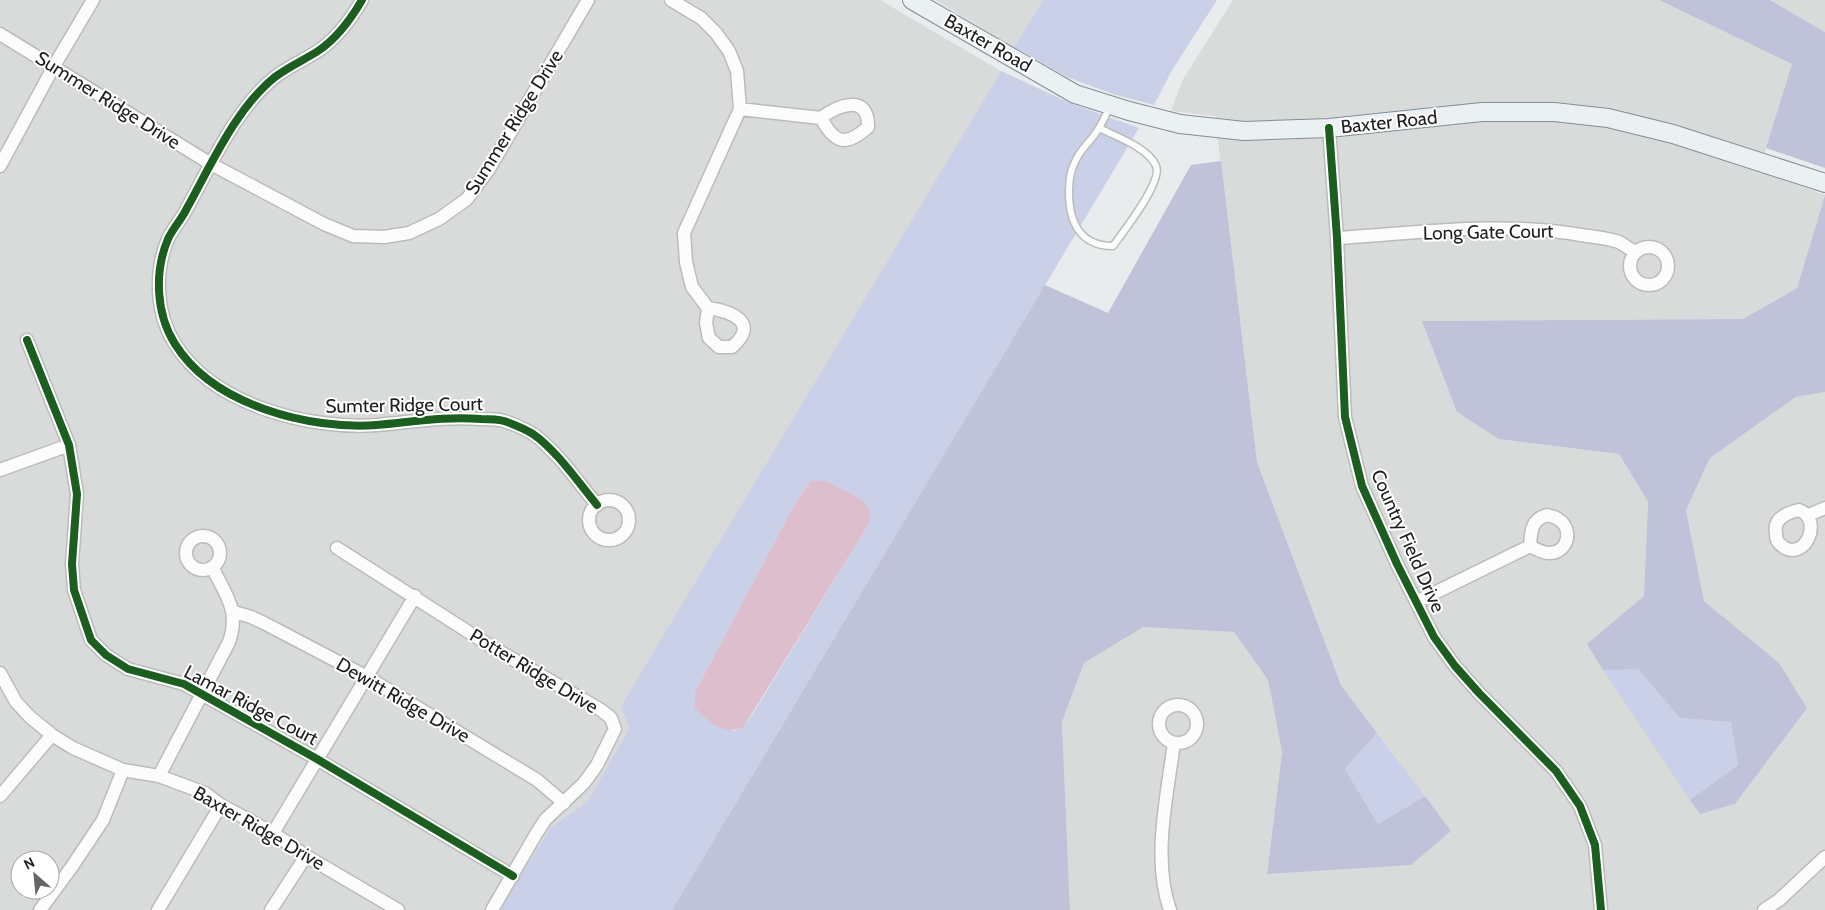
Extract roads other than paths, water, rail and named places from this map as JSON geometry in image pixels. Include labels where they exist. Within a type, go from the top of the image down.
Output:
[{"type":"main road","name":"Baxter Road","points":[[912,0],[1075,94],[1110,106],[1180,124],[1244,131],[1329,128],[1482,112],[1554,112],[1608,118],[1673,134],[1825,183]]},
{"type":"street","points":[[0,166],[54,66],[94,0]]},
{"type":"street","name":"Sumter Ridge Court","points":[[362,0],[352,18],[319,51],[275,77],[251,100],[211,164],[184,215],[168,239],[160,270],[159,300],[169,334],[184,359],[206,378],[235,396],[267,409],[310,422],[347,426],[442,418],[475,418],[502,421],[532,433],[551,451],[597,505]]},
{"type":"street","name":"Summer Ridge Drive","points":[[0,34],[211,164],[324,224],[353,236],[384,237],[409,233],[439,219],[468,199],[489,169],[588,0]]},
{"type":"street","points":[[671,0],[701,18],[716,33],[729,51],[737,71],[740,110],[684,233],[686,262],[692,287],[708,308]]},
{"type":"street","points":[[740,110],[821,118]]},
{"type":"street","name":"Country Field Drive","points":[[1329,128],[1337,238],[1345,417],[1362,486],[1371,509],[1434,637],[1455,666],[1556,771],[1580,806],[1595,845],[1601,910]]},
{"type":"street","name":"Long Gate Court","points":[[1337,238],[1467,230],[1526,229],[1561,231],[1619,242],[1635,252]]},
{"type":"street","name":"Lamar Ridge Court","points":[[28,340],[69,446],[77,494],[72,564],[74,590],[91,640],[106,654],[128,669],[184,684],[318,758],[513,876]]},
{"type":"street","points":[[0,470],[69,446]]},
{"type":"street","points":[[1810,515],[1825,508]]},
{"type":"street","points":[[1416,602],[1530,546]]},
{"type":"street","name":"Potter Ridge Drive","points":[[337,548],[415,596],[492,647],[590,703],[611,718],[615,729],[597,764],[584,783],[546,820],[492,910]]},
{"type":"street","points":[[212,567],[234,612]]},
{"type":"street","points":[[272,833],[415,596]]},
{"type":"street","name":"Lamar Ridge Court","points":[[159,776],[229,642],[234,628],[234,612]]},
{"type":"street","name":"Dewitt Ridge Drive","points":[[234,612],[251,616],[367,678],[537,780],[564,804]]},
{"type":"street","name":"Baxter Ridge Drive","points":[[0,674],[16,702],[52,736],[73,748],[123,770],[159,776],[204,793],[221,805],[272,833],[391,908]]},
{"type":"street","points":[[0,796],[52,736]]},
{"type":"street","points":[[1170,910],[1163,880],[1160,853],[1174,743]]},
{"type":"street","points":[[40,910],[96,832],[103,820],[123,770]]},
{"type":"street","points":[[158,910],[221,805]]},
{"type":"street","points":[[271,910],[306,856]]},
{"type":"street","points":[[1764,910],[1780,900],[1825,857]]},
{"type":"lane","points":[[1099,128],[1139,148],[1151,158],[1157,168],[1156,177],[1143,204],[1114,246],[1104,246],[1091,242],[1080,232],[1071,218],[1069,205],[1070,180],[1074,162],[1099,128],[1110,106]]}]
